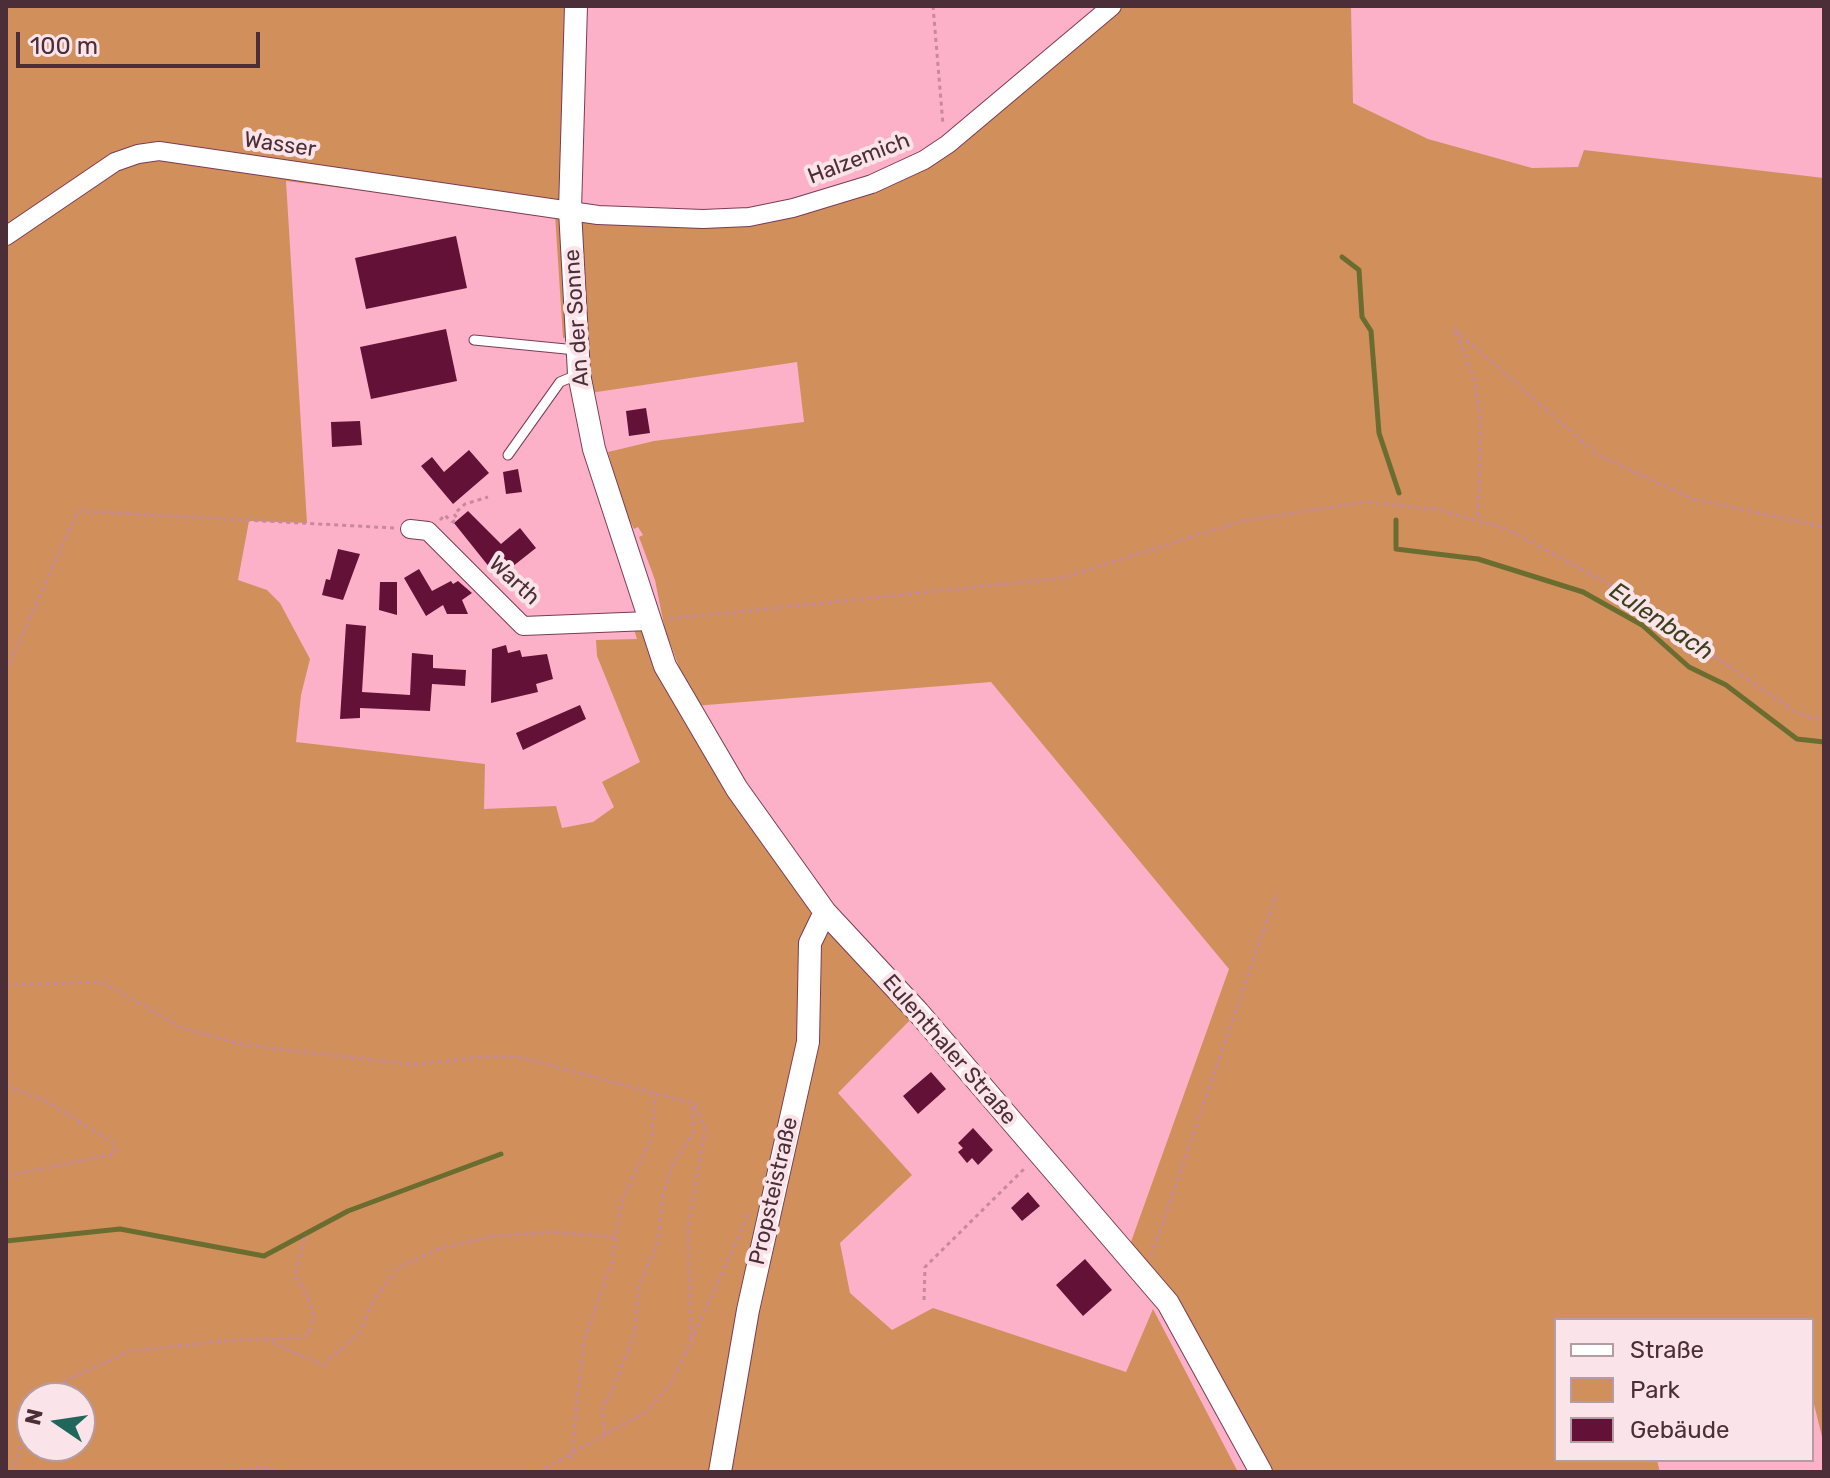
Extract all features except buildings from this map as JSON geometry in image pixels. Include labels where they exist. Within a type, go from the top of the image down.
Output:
[{"type":"street","name":"An der Sonne","points":[[576,6],[570,210],[576,350],[594,449],[649,621]]},
{"type":"street","name":"Halzemich","points":[[570,210],[598,215],[703,219],[749,217],[793,208],[872,184],[924,160],[948,144],[1112,6]]},
{"type":"street","name":"Wasser","points":[[6,236],[115,162],[159,151],[570,210]]},
{"type":"street","name":"Warth","points":[[410,529],[428,531],[523,626],[649,621]]},
{"type":"street","name":"Eulenthaler Straße","points":[[649,621],[665,666],[699,728],[737,789],[825,912],[1040,1153],[1168,1303],[1261,1472]]},
{"type":"street","name":"Propsteistraße","points":[[720,1472],[748,1310],[808,1042],[810,943],[825,912]]},
{"type":"lane","points":[[474,340],[576,350]]},
{"type":"lane","points":[[508,455],[560,382],[579,374]]},
{"type":"path","points":[[933,6],[941,118],[948,144]]},
{"type":"path","points":[[1478,519],[1481,426],[1475,382],[1454,329],[1598,455],[1693,499],[1824,527]]},
{"type":"path","points":[[448,518],[452,523],[457,518],[454,514],[465,504],[488,497]]},
{"type":"path","points":[[649,621],[1062,578],[1242,521],[1364,502],[1435,509],[1507,529],[1606,582],[1797,713],[1824,721]]},
{"type":"path","points":[[6,671],[78,511],[410,529]]},
{"type":"path","points":[[1145,1274],[1277,892]]},
{"type":"path","points":[[6,985],[102,982],[182,1028],[245,1045],[415,1065],[480,1057],[519,1057],[692,1104],[705,1129],[688,1228],[691,1338]]},
{"type":"path","points":[[6,1086],[46,1101],[116,1145],[114,1154],[6,1176]]},
{"type":"path","points":[[571,1459],[584,1340],[612,1262],[621,1203],[652,1137],[655,1094]]},
{"type":"path","points":[[605,1434],[602,1406],[611,1394],[634,1335],[639,1286],[658,1241],[663,1195],[672,1166],[694,1132],[692,1104]]},
{"type":"path","points":[[924,1300],[925,1267],[1040,1153]]},
{"type":"path","points":[[538,1472],[646,1412],[672,1382],[755,1203]]},
{"type":"path","points":[[264,1339],[323,1365],[360,1333],[374,1299],[397,1269],[438,1249],[493,1236],[552,1232],[616,1237]]},
{"type":"path","points":[[62,1382],[131,1351],[301,1338],[314,1325],[307,1295],[295,1276],[305,1234]]},
{"type":"path","points":[[216,1472],[259,1467],[286,1472]]},
{"type":"green space","points":[[6,6],[576,6],[570,209],[749,217],[900,172],[1112,6],[1351,6],[1353,103],[1428,139],[1532,168],[1578,167],[1584,150],[1824,178],[1824,1445],[1814,1404],[1814,1318],[1554,1318],[1554,1462],[1658,1462],[1660,1472],[1261,1472],[1127,1253],[1229,969],[991,682],[694,706],[665,630],[655,580],[639,537],[643,535],[638,527],[634,529],[625,512],[608,452],[654,441],[804,422],[797,362],[590,393],[583,336],[563,338],[555,214],[286,181],[307,523],[249,521],[238,580],[267,590],[280,603],[310,659],[301,695],[296,742],[485,764],[484,809],[556,806],[562,828],[593,822],[614,807],[602,782],[640,762],[597,656],[596,640],[637,639],[629,614],[649,621],[737,789],[918,1012],[838,1093],[912,1175],[840,1243],[850,1293],[892,1330],[933,1308],[1126,1372],[1153,1309],[1238,1472],[6,1472]]},
{"type":"waterway","name":"Eulenbach","points":[[1342,257],[1359,270],[1362,317],[1371,331],[1379,433],[1399,493]]},
{"type":"waterway","name":"Eulenbach","points":[[1396,520],[1396,549],[1478,559],[1583,592],[1642,625],[1689,667],[1726,685],[1797,739],[1824,742]]},
{"type":"waterway","points":[[6,1241],[120,1229],[264,1256],[348,1211],[501,1154]]}]
